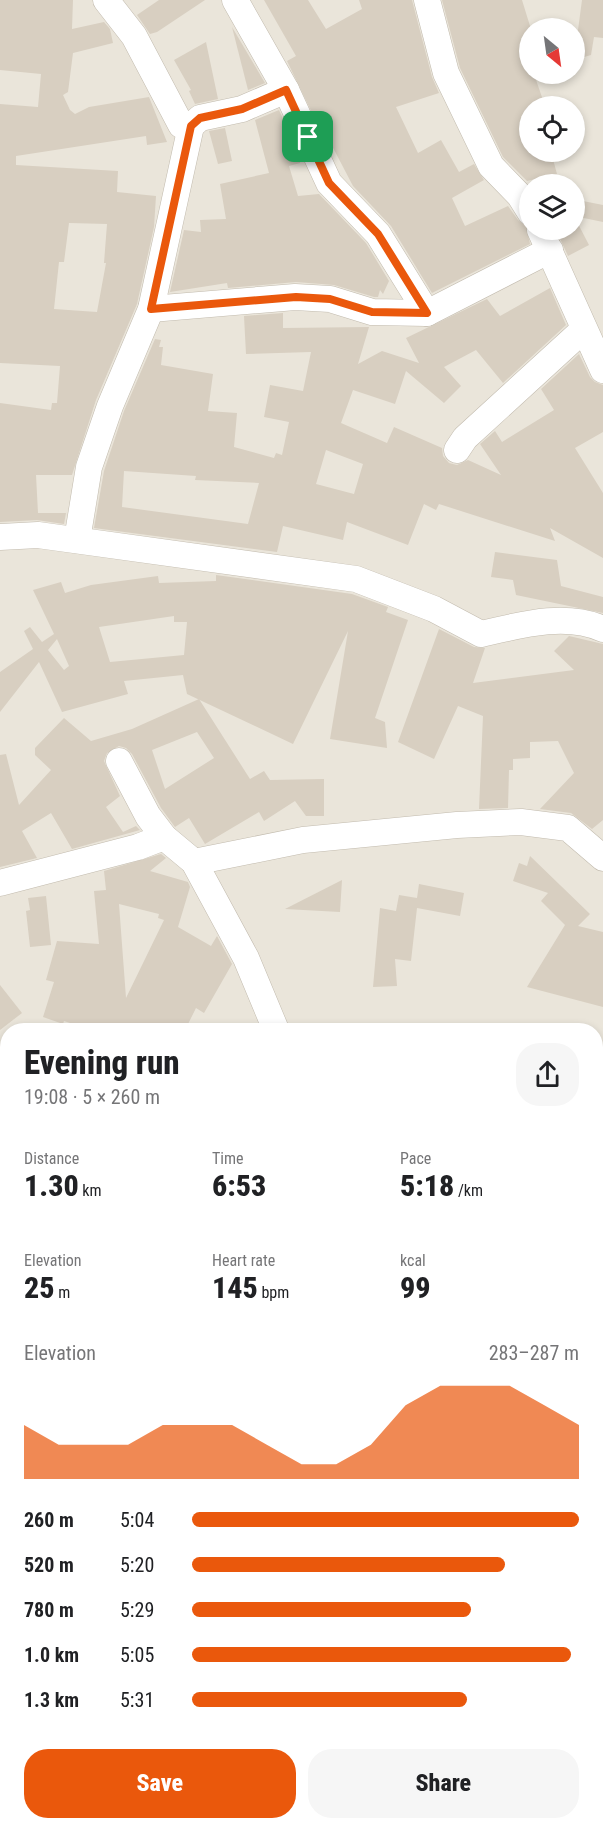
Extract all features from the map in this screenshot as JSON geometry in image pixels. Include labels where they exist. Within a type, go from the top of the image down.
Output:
[{"type":"street","points":[[106,0],[134,36],[181,124],[191,126]]},
{"type":"street","points":[[235,0],[286,90],[329,183],[378,234],[427,313]]},
{"type":"street","points":[[427,0],[446,73],[491,166],[519,195]]},
{"type":"street","points":[[77,540],[89,467],[110,406],[151,309],[191,126],[200,118],[242,109],[286,90]]},
{"type":"street","points":[[151,309],[296,297],[330,299],[372,312],[427,313],[545,240],[583,330],[603,370]]},
{"type":"street","points":[[457,450],[465,438],[583,330]]},
{"type":"street","points":[[0,537],[38,536],[77,540],[356,579],[434,609],[481,634],[515,626],[562,620],[586,621],[603,629]]},
{"type":"street","points":[[119,761],[148,816],[164,837],[194,862],[246,958],[273,1023]]},
{"type":"street","points":[[194,862],[303,840],[457,825],[521,822],[568,828],[603,858]]},
{"type":"street","points":[[0,883],[138,847],[164,837]]},
{"type":"shaded area","points":[[0,0],[603,0],[603,1023],[0,1023]]},
{"type":"building","points":[[0,0],[73,0],[72,29],[104,22],[110,29],[113,43],[73,53],[68,92],[63,95],[70,110],[75,114],[89,107],[149,97],[167,142],[147,145],[146,136],[16,156],[16,165],[118,171],[117,192],[156,196],[154,227],[137,304],[96,400],[72,475],[36,475],[38,513],[66,513],[64,524],[37,520],[0,522],[0,403],[51,410],[52,403],[57,403],[60,366],[0,363],[0,104],[38,107],[41,74],[0,70]],"holes":[[[69,223],[107,224],[104,263],[106,263],[97,312],[54,309],[59,262],[64,262]]]},
{"type":"building","points":[[159,0],[205,0],[157,32],[150,34],[137,15]]},
{"type":"building","points":[[264,0],[308,0],[326,29],[362,9],[359,0],[412,0],[432,77],[439,93],[396,107],[418,153],[441,140],[459,172],[474,164],[484,180],[452,198],[465,226],[508,206],[519,221],[519,240],[529,240],[530,244],[432,293],[391,226],[353,186],[330,142],[327,144],[287,61],[296,56]]},
{"type":"building","points":[[442,0],[522,0],[528,18],[519,18],[519,84],[537,84],[542,96],[519,96],[519,162],[554,162],[557,174],[520,174],[503,157],[460,68]]},
{"type":"building","points":[[582,0],[603,0],[603,38],[594,37],[591,55],[585,57],[585,18],[580,18]]},
{"type":"building","points":[[232,27],[265,83],[248,90]]},
{"type":"building","points":[[206,42],[218,99],[195,104],[189,91],[191,90],[174,60]]},
{"type":"building","points":[[279,110],[301,157],[300,163],[289,166],[298,196],[319,194],[366,243],[389,281],[383,294],[380,290],[378,297],[374,297],[334,285],[296,282],[228,288],[227,283],[170,292],[184,230],[201,232],[200,220],[226,219],[220,184],[269,173],[255,120]]},
{"type":"building","points":[[225,128],[232,161],[218,164],[209,131]]},
{"type":"building","points":[[585,201],[603,205],[603,222],[585,218]]},
{"type":"building","points":[[585,237],[589,245],[568,256],[561,240],[585,240]]},
{"type":"building","points":[[550,288],[566,325],[503,383],[476,350],[444,367],[461,386],[444,403],[406,371],[395,404],[353,390],[341,423],[387,443],[394,427],[442,448],[443,456],[449,463],[457,465],[468,460],[501,475],[480,444],[495,431],[502,442],[554,410],[541,389],[579,354],[590,377],[603,385],[603,432],[575,448],[603,493],[603,558],[550,528],[555,541],[439,504],[436,510],[424,504],[408,545],[347,522],[343,540],[283,526],[277,552],[94,528],[104,471],[124,411],[155,339],[161,340],[159,347],[163,347],[161,365],[213,374],[208,411],[237,413],[234,447],[274,458],[276,453],[282,455],[289,422],[264,417],[270,385],[303,391],[311,352],[246,354],[244,316],[283,313],[283,328],[369,327],[358,364],[382,351],[419,363],[406,338],[487,299],[500,316]],"holes":[[[326,450],[363,464],[354,494],[316,484]],[[124,471],[196,476],[195,480],[259,483],[248,524],[122,507]]]},
{"type":"building","points":[[495,552],[557,560],[561,586],[603,597],[603,613],[516,595],[513,580],[491,577]]},
{"type":"building","points":[[216,575],[352,594],[388,607],[386,612],[408,620],[375,718],[385,722],[387,748],[330,739],[348,631],[293,744],[187,694],[183,675],[124,681],[128,694],[62,712],[39,662],[0,712],[0,672],[33,649],[24,631],[30,627],[42,642],[54,634],[33,590],[61,582],[65,593],[91,585],[158,576],[159,583],[216,581]],"holes":[[[174,616],[174,622],[187,622],[184,655],[110,662],[99,627]],[[57,639],[69,666],[64,670],[48,650]]]},
{"type":"building","points":[[439,629],[474,647],[485,648],[473,683],[574,670],[554,651],[569,636],[603,644],[603,820],[592,829],[571,813],[540,809],[574,773],[558,741],[530,742],[530,758],[513,759],[513,770],[509,770],[508,808],[479,809],[483,716],[458,706],[434,759],[398,742]]},
{"type":"building","points":[[199,699],[250,779],[264,771],[270,780],[324,779],[324,816],[306,816],[295,801],[264,821],[259,812],[205,844],[189,818],[175,827],[161,808],[132,754],[126,748],[119,746],[107,753],[104,761],[120,796],[106,807],[123,832],[136,826],[140,830],[72,849],[51,813],[22,831],[37,858],[0,867],[0,755],[6,754],[19,805],[51,770],[35,755],[35,748],[64,718],[91,741],[132,729]],"holes":[[[197,732],[214,758],[165,789],[152,750]]]},
{"type":"building","points":[[161,854],[166,858],[150,871],[188,882],[190,887],[178,927],[211,946],[217,936],[232,964],[204,1013],[196,1008],[188,1023],[70,1023],[64,1021],[60,1023],[43,1017],[54,982],[46,980],[57,941],[99,944],[94,891],[106,890],[104,871]],"holes":[[[119,904],[159,914],[158,918],[164,920],[126,998]]]},
{"type":"building","points":[[530,856],[590,914],[578,926],[603,932],[603,1007],[527,987],[565,925],[541,901],[548,893],[513,881],[519,863],[527,866]]},
{"type":"building","points":[[342,880],[340,912],[285,909]]},
{"type":"building","points":[[419,884],[464,893],[460,916],[417,908],[411,961],[395,959],[397,986],[373,987],[380,908],[396,911],[399,895],[417,898]]},
{"type":"building","points":[[46,896],[51,945],[30,947],[26,911],[30,910],[28,898]]},
{"type":"building","points":[[0,985],[22,1013],[9,1023],[0,1023]]},
{"type":"route","points":[[286,90],[308,137],[329,183],[378,234],[427,313],[372,312],[330,299],[296,297],[151,309],[191,126],[200,118],[242,109],[286,90]]}]
